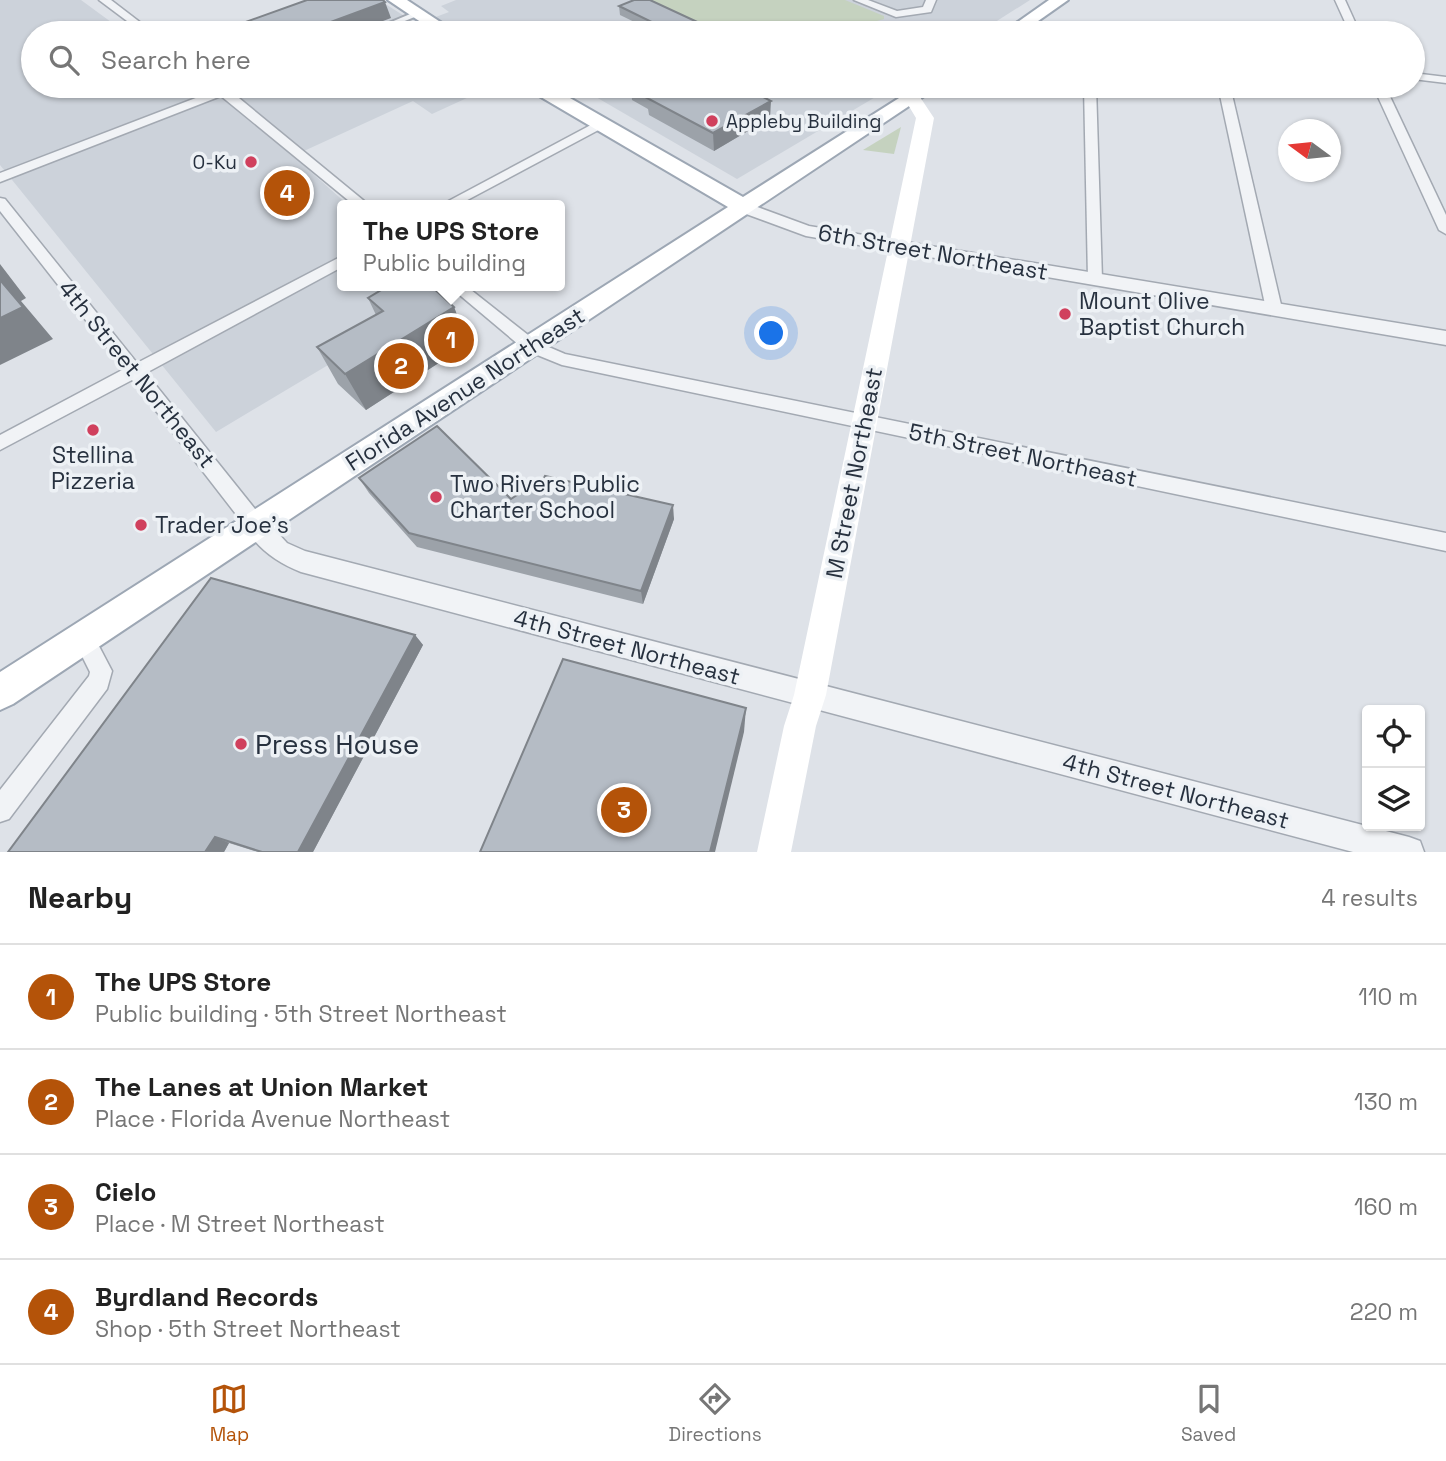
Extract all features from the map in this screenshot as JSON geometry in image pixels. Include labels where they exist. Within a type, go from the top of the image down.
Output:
[{"type":"main road","points":[[396,0],[429,21]]},
{"type":"main road","points":[[1028,21],[1060,0]]},
{"type":"main road","name":"6th Street Northeast","points":[[557,98],[744,207]]},
{"type":"main road","name":"Florida Avenue Northeast","points":[[0,692],[912,98]]},
{"type":"main road","name":"M Street Northeast","points":[[774,852],[800,726],[810,695],[925,118],[912,98]]},
{"type":"street","points":[[104,0],[133,21]]},
{"type":"street","points":[[859,0],[895,14],[927,10],[931,0]]},
{"type":"street","points":[[1340,0],[1350,21]]},
{"type":"street","points":[[400,21],[418,14]]},
{"type":"street","points":[[1425,77],[1446,80]]},
{"type":"street","points":[[0,178],[198,98]]},
{"type":"street","points":[[231,98],[356,200]]},
{"type":"street","points":[[1090,98],[1095,279]]},
{"type":"street","points":[[1227,98],[1274,309]]},
{"type":"street","points":[[1385,98],[1446,230]]},
{"type":"street","points":[[457,200],[602,123]]},
{"type":"street","name":"4th Street Northeast","points":[[0,202],[256,525],[279,550],[301,561],[1409,852]]},
{"type":"street","name":"6th Street Northeast","points":[[744,207],[796,228],[1446,338]]},
{"type":"street","points":[[0,443],[337,264]]},
{"type":"street","name":"5th Street Northeast","points":[[462,291],[531,346],[562,359],[1446,542]]},
{"type":"street","points":[[0,810],[99,681],[101,671],[83,636]]},
{"type":"shaded area","points":[[0,0],[81,0],[110,21],[21,21],[21,98],[467,98],[432,114],[413,101],[293,156],[342,200],[337,200],[337,291],[444,291],[447,294],[216,432],[0,165]]},
{"type":"shaded area","points":[[347,0],[379,0],[412,21],[294,21]]},
{"type":"shaded area","points":[[456,0],[1030,0],[997,21],[425,21],[449,12],[441,6]]},
{"type":"shaded area","points":[[598,98],[874,98],[737,179]]},
{"type":"green space","points":[[651,0],[845,0],[884,16],[884,19],[877,21],[695,21]]},
{"type":"green space","points":[[901,127],[894,154],[863,150]]},
{"type":"building","points":[[307,0],[385,2],[334,21],[248,21]]},
{"type":"building","points":[[634,0],[650,0],[695,21],[650,21],[619,6]]},
{"type":"building","points":[[647,98],[765,98],[771,101],[713,133]]},
{"type":"building","points":[[0,280],[23,307],[0,318]]},
{"type":"building","points":[[380,291],[436,291],[454,307],[345,374],[317,347],[383,311],[368,298]]},
{"type":"building","points":[[437,426],[511,499],[520,493],[538,489],[545,476],[673,505],[641,591],[409,533],[359,478]]},
{"type":"building","name":"Press House","points":[[211,578],[415,635],[298,852],[262,852],[215,837],[205,852],[8,852]]},
{"type":"building","points":[[563,659],[746,708],[710,852],[480,852]]},
{"type":"place","name":"Appleby Building","points":[[712,121]]},
{"type":"place","name":"O-Ku","points":[[251,162]]},
{"type":"place","name":"Byrdland Records","points":[[287,193]]},
{"type":"place","name":"Mount Olive Baptist Church","points":[[1065,314]]},
{"type":"place","name":"The UPS Store","points":[[451,340]]},
{"type":"place","name":"The Lanes at Union Market","points":[[401,366]]},
{"type":"place","name":"Stellina Pizzeria","points":[[93,430]]},
{"type":"place","name":"Two Rivers Public Charter School","points":[[436,497]]},
{"type":"place","name":"Trader Joe's","points":[[141,525]]},
{"type":"place","name":"Press House","points":[[241,744]]},
{"type":"place","name":"Cielo","points":[[624,810]]}]
